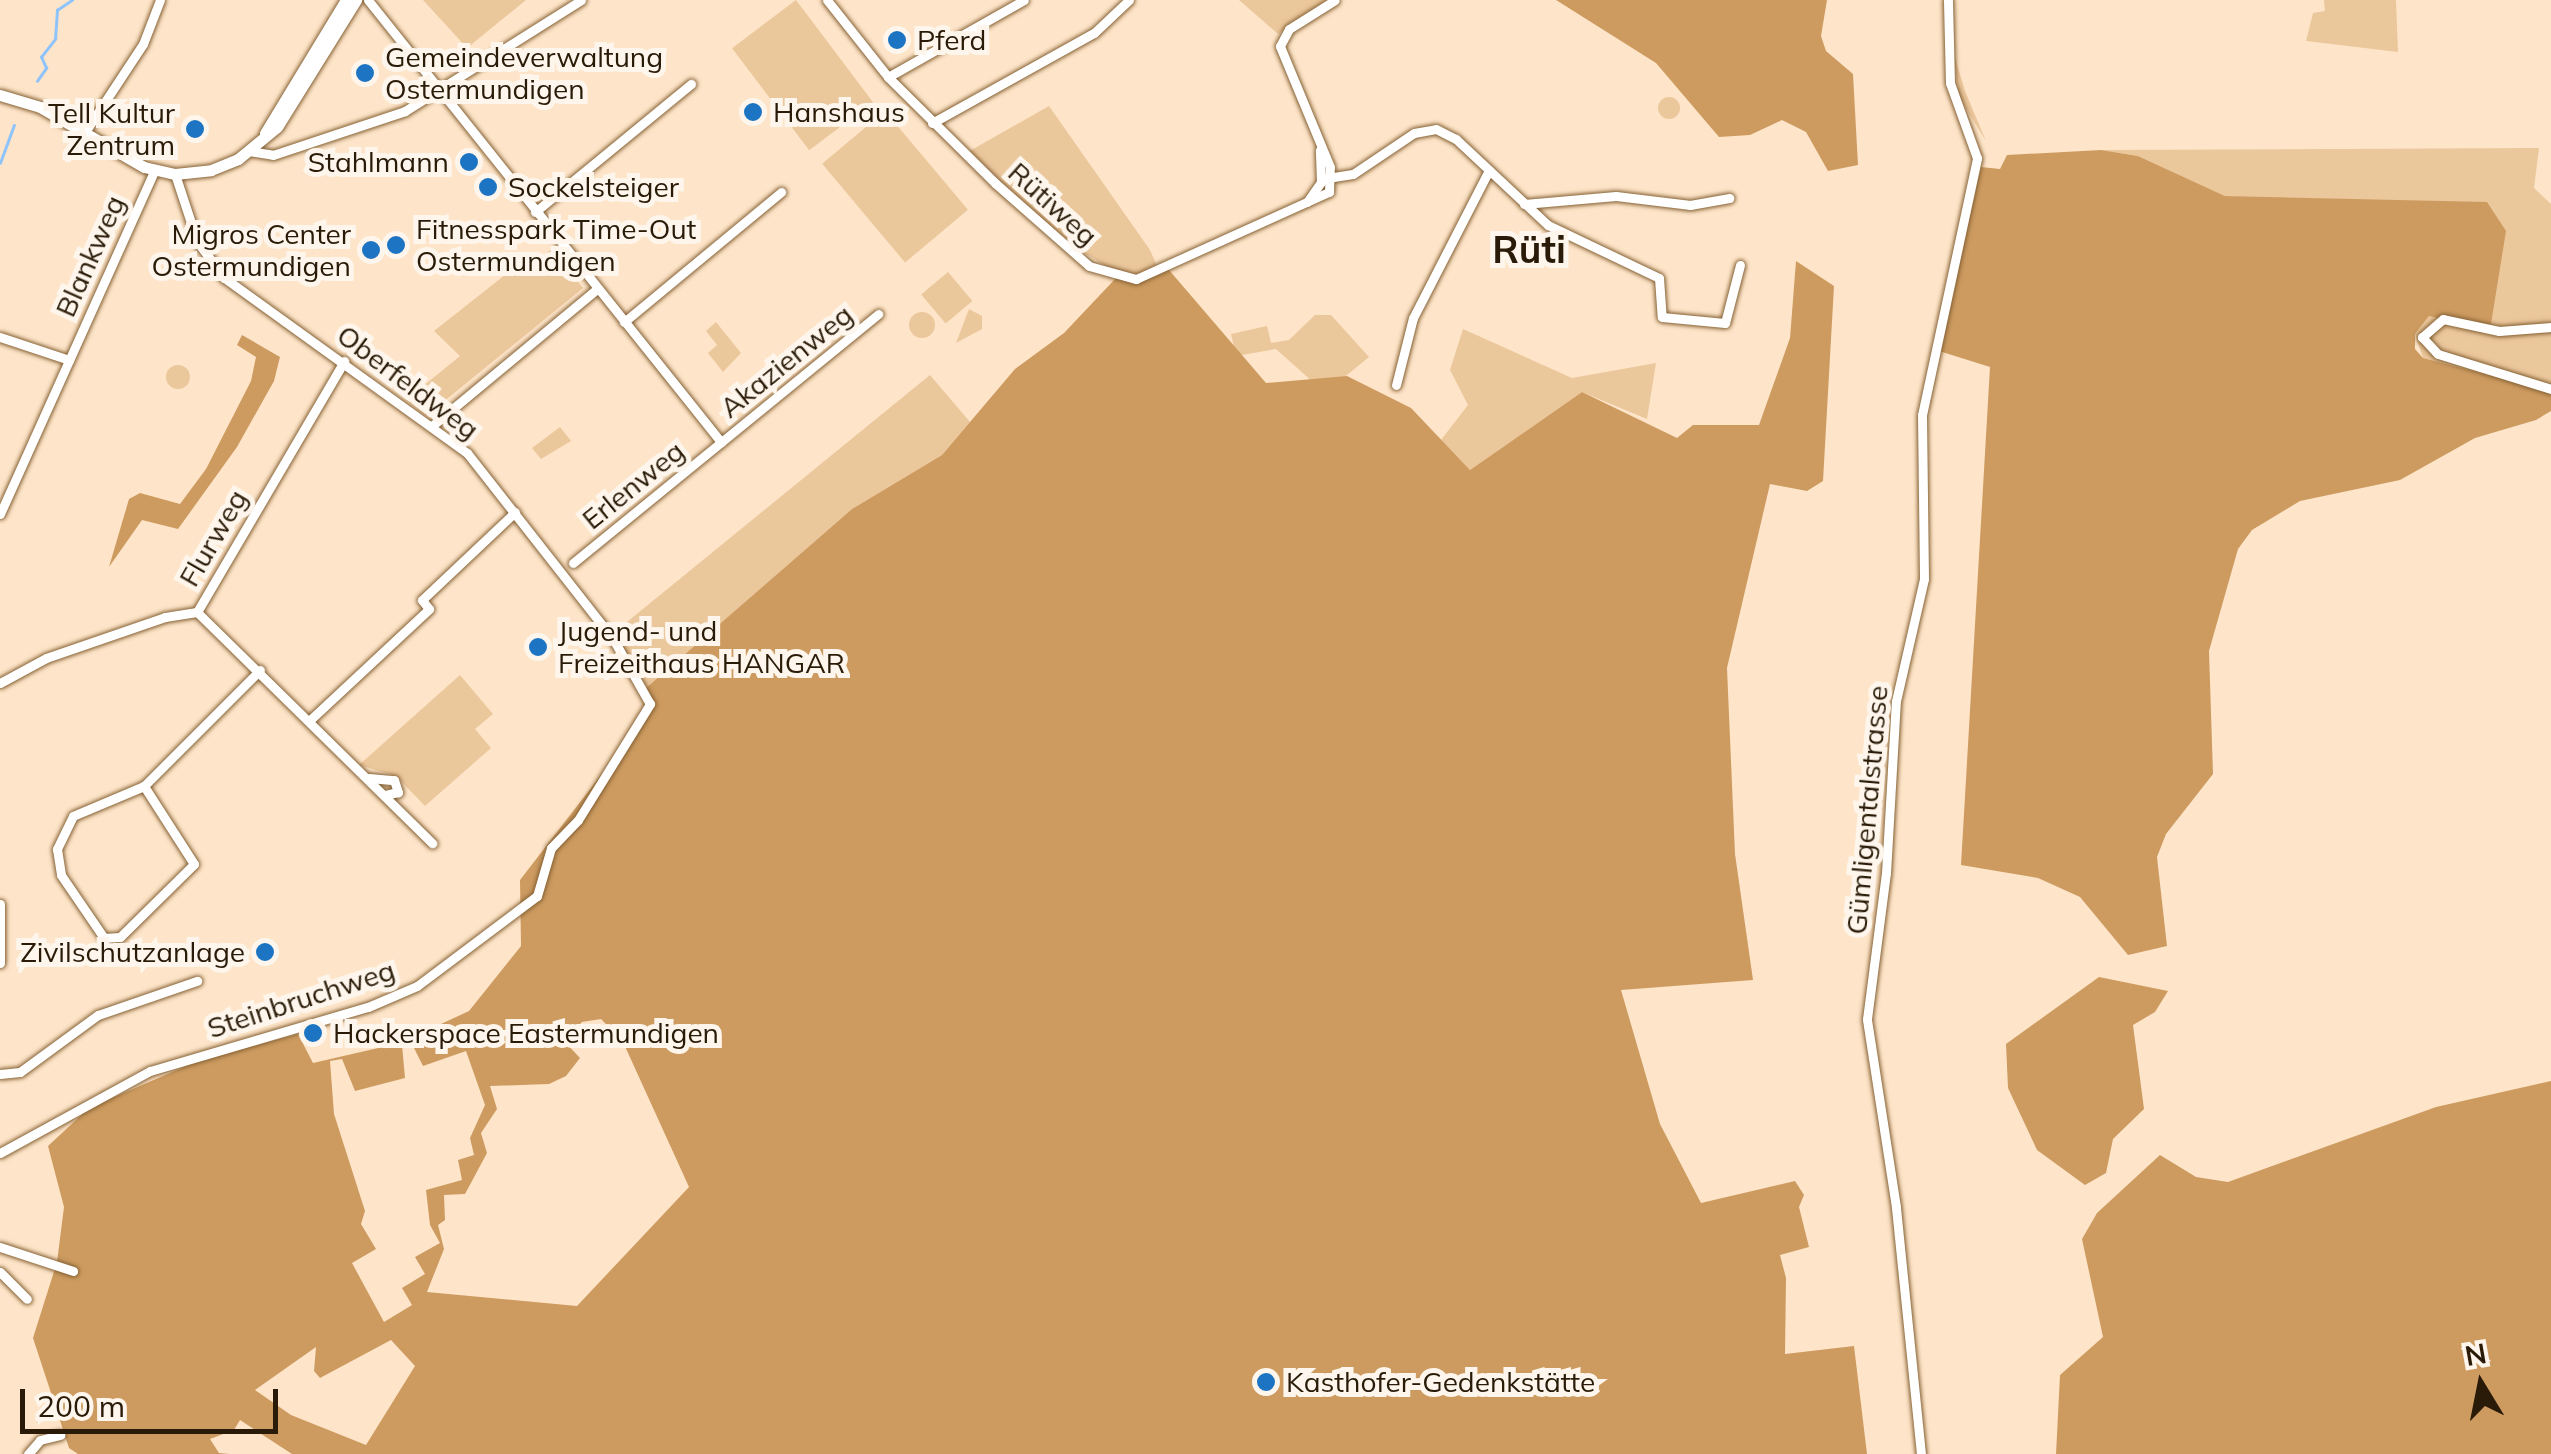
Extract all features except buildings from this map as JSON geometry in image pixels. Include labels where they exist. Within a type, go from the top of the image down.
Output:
[{"type":"main road","points":[[262,139],[346,0]]},
{"type":"main road","points":[[0,95],[30,102],[154,171],[175,174],[222,166],[250,151],[288,110],[361,0]]},
{"type":"street","points":[[85,132],[143,44],[160,0]]},
{"type":"street","points":[[361,0],[722,442]]},
{"type":"street","points":[[250,151],[273,155],[364,127],[439,93],[581,0]]},
{"type":"street","name":"Rütiweg","points":[[827,0],[888,77],[932,123],[1089,266],[1116,278],[1156,275],[1326,194],[1333,178]]},
{"type":"street","points":[[888,77],[1024,0]]},
{"type":"street","points":[[932,123],[1094,33],[1129,0]]},
{"type":"street","points":[[1333,178],[1280,46],[1290,29],[1335,0]]},
{"type":"street","name":"Gümligentalstrasse","points":[[1921,1454],[1896,1206],[1867,1018],[1892,807],[1896,701],[1924,579],[1922,414],[1977,158],[1948,73],[1948,0]]},
{"type":"street","points":[[535,212],[692,84]]},
{"type":"street","name":"Rütiweg","points":[[1321,179],[1358,172],[1414,133],[1431,129],[1456,138],[1524,204],[1572,238],[1660,278],[1662,317],[1725,324],[1740,265]]},
{"type":"street","points":[[1307,202],[1321,179],[1320,146]]},
{"type":"street","points":[[1396,385],[1412,318],[1489,170]]},
{"type":"street","name":"Blankweg","points":[[0,514],[154,171]]},
{"type":"street","name":"Oberfeldweg","points":[[175,174],[197,240],[224,278],[467,453],[516,512],[646,688]]},
{"type":"street","points":[[624,322],[782,192]]},
{"type":"street","points":[[1524,204],[1628,196],[1690,205],[1729,198]]},
{"type":"street","points":[[432,426],[597,290]]},
{"type":"street","name":"Akazienweg","points":[[722,442],[878,314]]},
{"type":"street","points":[[2551,326],[2499,330],[2443,319],[2422,337],[2427,348],[2446,358],[2551,390]]},
{"type":"street","name":"Blankweg","points":[[0,336],[69,360]]},
{"type":"street","name":"Flurweg","points":[[2,682],[46,658],[165,617],[197,612],[344,361]]},
{"type":"street","name":"Erlenweg","points":[[573,563],[722,442]]},
{"type":"street","points":[[310,720],[430,609],[422,600],[516,512]]},
{"type":"street","points":[[197,612],[432,842]]},
{"type":"street","points":[[144,786],[194,864],[120,936],[104,938],[61,875],[57,849],[72,816],[144,786],[260,670]]},
{"type":"street","name":"Steinbruchweg","points":[[3,1150],[150,1071],[368,1008],[417,986],[537,896],[551,848],[578,820],[645,718],[646,688]]},
{"type":"street","points":[[369,778],[394,780],[398,792],[385,795]]},
{"type":"street","points":[[0,904],[0,963]]},
{"type":"street","points":[[0,1074],[25,1069],[98,1016],[197,981]]},
{"type":"street","points":[[0,1247],[72,1271]]},
{"type":"street","points":[[0,1272],[27,1299]]},
{"type":"street","points":[[28,1454],[40,1440],[60,1435]]},
{"type":"shaded area","points":[[423,0],[526,0],[467,48]]},
{"type":"shaded area","points":[[796,0],[873,102],[809,150],[732,48]]},
{"type":"shaded area","points":[[1239,0],[1327,0],[1278,34]]},
{"type":"shaded area","points":[[1556,0],[1827,0],[1821,36],[1826,51],[1853,74],[1858,165],[1828,171],[1806,132],[1782,120],[1750,135],[1719,137],[1656,63]]},
{"type":"shaded area","points":[[2324,0],[2396,0],[2398,52],[2306,41],[2313,13],[2325,11]]},
{"type":"shaded area","points":[[1953,51],[1965,91],[1986,141],[1959,97]]},
{"type":"shaded area","points":[[1669,97],[1677,100],[1677,116],[1669,119],[1661,116],[1658,108],[1661,100]]},
{"type":"shaded area","points":[[1049,106],[1150,250],[1157,266],[1127,279],[1060,238],[968,152]]},
{"type":"shaded area","points":[[885,111],[968,210],[905,263],[822,164]]},
{"type":"shaded area","points":[[2539,148],[2534,188],[2551,204],[2551,391],[2423,358],[2415,334],[2429,316],[2455,318],[2280,200],[2225,196],[2138,156],[2101,150]]},
{"type":"shaded area","points":[[2101,150],[2138,156],[2225,196],[2487,202],[2506,231],[2490,330],[2429,316],[2415,334],[2415,349],[2423,358],[2551,391],[2551,411],[2536,420],[2475,438],[2400,480],[2300,501],[2252,530],[2238,549],[2209,651],[2213,774],[2166,834],[2157,857],[2167,946],[2128,955],[2080,897],[2038,878],[1961,865],[1990,367],[1939,351],[1981,167],[2000,169],[2007,155]]},
{"type":"shaded area","points":[[552,249],[583,288],[426,416],[406,400],[460,356],[434,331],[519,264],[523,270]]},
{"type":"shaded area","points":[[1796,261],[1834,286],[1823,481],[1807,491],[1770,484],[1727,668],[1735,854],[1753,980],[1621,990],[1660,1124],[1701,1203],[1795,1181],[1804,1195],[1799,1207],[1809,1247],[1780,1255],[1786,1278],[1785,1354],[1854,1346],[1867,1454],[292,1454],[240,1420],[234,1430],[210,1439],[219,1453],[230,1454],[78,1454],[69,1448],[33,1338],[57,1262],[64,1207],[48,1146],[89,1108],[200,1060],[298,1034],[313,1063],[400,1043],[469,1011],[521,946],[520,880],[645,718],[646,688],[852,509],[942,455],[1015,369],[1064,333],[1116,278],[1169,270],[1266,383],[1347,376],[1411,408],[1470,470],[1582,392],[1677,438],[1693,425],[1759,425],[1790,338]],"holes":[[[601,1019],[623,1042],[689,1187],[577,1306],[427,1292],[444,1249],[438,1225],[445,1220],[444,1195],[465,1194],[487,1153],[481,1133],[497,1109],[490,1086],[549,1084],[566,1076],[580,1058],[564,1041],[582,1022]],[[411,1042],[423,1066],[466,1051],[485,1105],[470,1138],[474,1155],[458,1160],[462,1180],[426,1190],[430,1225],[440,1243],[415,1257],[425,1274],[402,1288],[412,1305],[384,1322],[352,1263],[376,1249],[361,1224],[365,1211],[334,1114],[330,1061],[342,1059],[355,1091],[405,1078],[402,1045]],[[391,1340],[415,1366],[366,1445],[291,1415],[255,1390],[316,1347],[314,1371],[320,1378]]]},
{"type":"shaded area","points":[[948,272],[972,301],[946,324],[921,294]]},
{"type":"shaded area","points":[[969,309],[982,316],[982,329],[956,343]]},
{"type":"shaded area","points":[[922,312],[931,316],[935,325],[931,334],[922,338],[913,334],[909,325],[913,316]]},
{"type":"shaded area","points":[[1315,315],[1331,315],[1369,357],[1331,388],[1314,383],[1276,349],[1236,356],[1231,334],[1267,326],[1271,343],[1289,340]]},
{"type":"shaded area","points":[[716,322],[741,353],[723,372],[708,353],[717,345],[706,331]]},
{"type":"shaded area","points":[[1463,329],[1572,378],[1656,363],[1647,419],[1582,392],[1470,470],[1441,440],[1468,405],[1450,370]]},
{"type":"shaded area","points":[[242,335],[280,357],[274,381],[237,447],[178,529],[142,520],[109,567],[129,499],[140,493],[180,504],[206,469],[251,381],[256,357],[237,345]]},
{"type":"shaded area","points":[[178,365],[190,377],[178,389],[166,377]]},
{"type":"shaded area","points":[[930,375],[970,422],[942,455],[852,509],[646,688],[611,635]]},
{"type":"shaded area","points":[[560,427],[571,441],[541,459],[532,448]]},
{"type":"shaded area","points":[[460,675],[493,714],[475,729],[491,748],[425,806],[396,776],[359,765]]},
{"type":"shaded area","points":[[2099,977],[2168,991],[2155,1012],[2133,1025],[2144,1109],[2113,1139],[2106,1173],[2085,1185],[2037,1150],[2008,1088],[2006,1044]]},
{"type":"shaded area","points":[[2551,1081],[2551,1454],[2056,1454],[2060,1375],[2103,1337],[2082,1239],[2097,1213],[2160,1155],[2196,1177],[2228,1182],[2436,1107]]},
{"type":"waterway","points":[[37,81],[46,68],[41,57],[55,39],[57,10],[72,0]]},
{"type":"waterway","points":[[0,163],[14,125]]},
{"type":"place","name":"Pferd","points":[[897,40]]},
{"type":"place","name":"Gemeindeverwaltung Ostermundigen","points":[[365,73]]},
{"type":"place","name":"Hanshaus","points":[[753,112]]},
{"type":"place","name":"Tell Kultur Zentrum","points":[[195,129]]},
{"type":"place","name":"Stahlmann","points":[[469,162]]},
{"type":"place","name":"Sockelsteiger","points":[[488,187]]},
{"type":"place","name":"Fitnesspark Time-Out Ostermundigen","points":[[396,245]]},
{"type":"place","name":"Migros Center Ostermundigen","points":[[371,250]]},
{"type":"place","name":"Jugend- und Freizeithaus HANGAR","points":[[538,647]]},
{"type":"place","name":"Zivilschutzanlage","points":[[265,952]]},
{"type":"place","name":"Hackerspace Eastermundigen","points":[[313,1033]]},
{"type":"place","name":"Kasthofer-Gedenkstätte","points":[[1266,1382]]},
{"type":"district","name":"Rüti","points":[[1529,250]]}]
